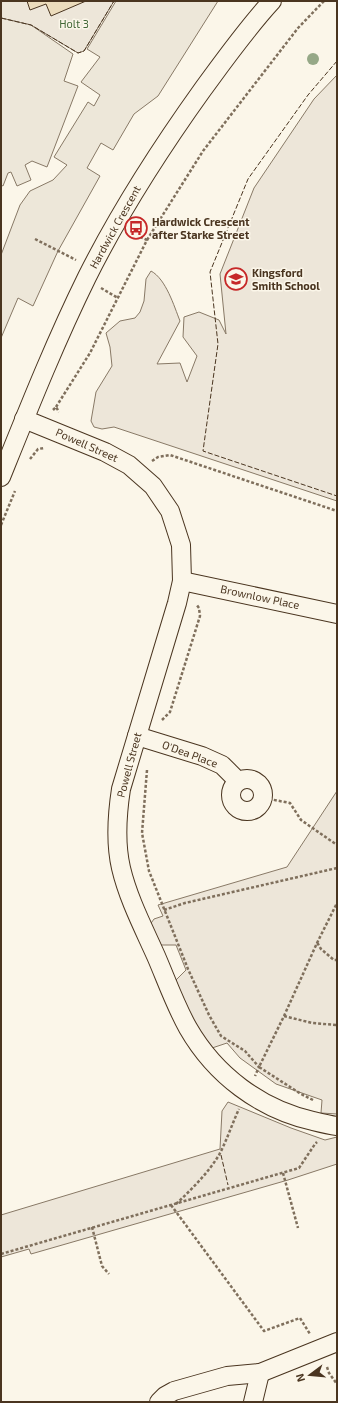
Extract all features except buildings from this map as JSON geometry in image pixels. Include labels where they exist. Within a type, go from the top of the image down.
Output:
[{"type":"street","name":"Hardwick Crescent","points":[[1,477],[57,342],[86,278],[115,225],[142,178],[173,130],[220,65],[272,1]]},
{"type":"street","name":"Powell Street","points":[[24,419],[105,452],[129,465],[153,486],[170,511],[181,545],[182,581],[145,738],[121,789],[118,812],[118,840],[121,867],[130,895],[188,1027],[213,1063],[247,1093],[262,1102],[298,1118],[332,1125]]},
{"type":"street","name":"Brownlow Place","points":[[182,581],[337,614]]},
{"type":"street","name":"O'Dea Place","points":[[145,738],[202,756],[222,765],[238,781]]},
{"type":"street","points":[[248,778],[256,781],[262,789],[264,798],[259,806],[252,811],[242,811],[234,806],[230,797],[232,788],[238,781],[248,778]]},
{"type":"street","points":[[159,1402],[165,1396],[181,1389],[227,1376],[260,1373],[337,1342]]},
{"type":"street","points":[[253,1402],[260,1373]]},
{"type":"path","points":[[38,449],[53,410],[90,354],[147,240],[203,151],[298,28],[324,1]]},
{"type":"path","points":[[130,232],[147,240]]},
{"type":"path","points":[[35,239],[76,260]]},
{"type":"path","points":[[56,407],[62,417]]},
{"type":"path","points":[[150,464],[158,457],[170,455],[337,511]]},
{"type":"path","points":[[1,1254],[299,1168],[314,1144],[325,1137],[332,1125],[329,1112],[323,1104],[301,1094],[259,1067],[245,1051],[222,1036],[209,1015],[188,969],[149,871],[142,833],[148,772],[145,738],[170,712],[200,616],[199,608],[195,602]]},
{"type":"path","points":[[264,798],[290,804],[301,820],[337,845]]},
{"type":"path","points":[[164,910],[185,903],[337,868]]},
{"type":"path","points":[[176,1204],[190,1191],[219,1155],[337,902]]},
{"type":"path","points":[[317,943],[320,949],[334,960],[337,960]]},
{"type":"path","points":[[284,1016],[312,1023],[337,1025]]},
{"type":"path","points":[[283,1173],[298,1228]]},
{"type":"path","points":[[171,1205],[264,1331],[300,1318],[320,1350],[329,1373],[337,1384]]},
{"type":"path","points":[[92,1227],[102,1266],[109,1274]]},
{"type":"green space","name":"Holt 3","points":[[1,1],[114,1],[84,51],[78,53],[31,25],[1,18]]},
{"type":"green space","name":"Kingsford Smith School","points":[[337,75],[337,501],[114,427],[102,429],[94,427],[91,421],[96,392],[112,366],[110,347],[106,333],[120,321],[135,318],[140,312],[144,301],[146,279],[151,271],[165,286],[180,321],[157,364],[180,363],[187,382],[197,356],[183,337],[184,317],[199,312],[219,320],[226,334],[220,274],[254,188],[314,99]]},
{"type":"green space","points":[[337,791],[337,1114],[321,1113],[322,1100],[276,1084],[240,1058],[227,1043],[212,1048],[194,1026],[173,983],[186,970],[176,945],[158,945],[149,926],[154,919],[163,916],[158,905],[287,867]]},
{"type":"green space","points":[[228,1102],[291,1128],[325,1140],[337,1137],[337,1164],[288,1180],[31,1254],[29,1249],[1,1257],[1,1215],[220,1149],[222,1111]]},
{"type":"shaded area","points":[[116,1],[218,1],[158,96],[134,114],[113,150],[101,143],[87,168],[100,176],[58,251],[33,306],[18,298],[1,338],[1,255],[20,205],[30,191],[53,180],[67,165],[54,157],[88,102],[94,106],[100,95],[81,82],[100,57],[87,49]]},
{"type":"shaded area","points":[[1,18],[31,25],[73,54],[64,81],[78,86],[47,167],[32,161],[25,165],[31,180],[17,186],[11,172],[8,173],[3,186],[1,185]]},
{"type":"fence","points":[[1,18],[31,25],[78,53],[84,51],[114,1]]},
{"type":"fence","points":[[337,61],[308,95],[248,179],[210,272],[218,344],[203,451],[337,496]]},
{"type":"fence","points":[[221,1155],[228,1185]]},
{"type":"place","name":"Hardwick Crescent after Starke Street","points":[[136,228]]},
{"type":"place","name":"Kingsford Smith School","points":[[236,279]]}]
